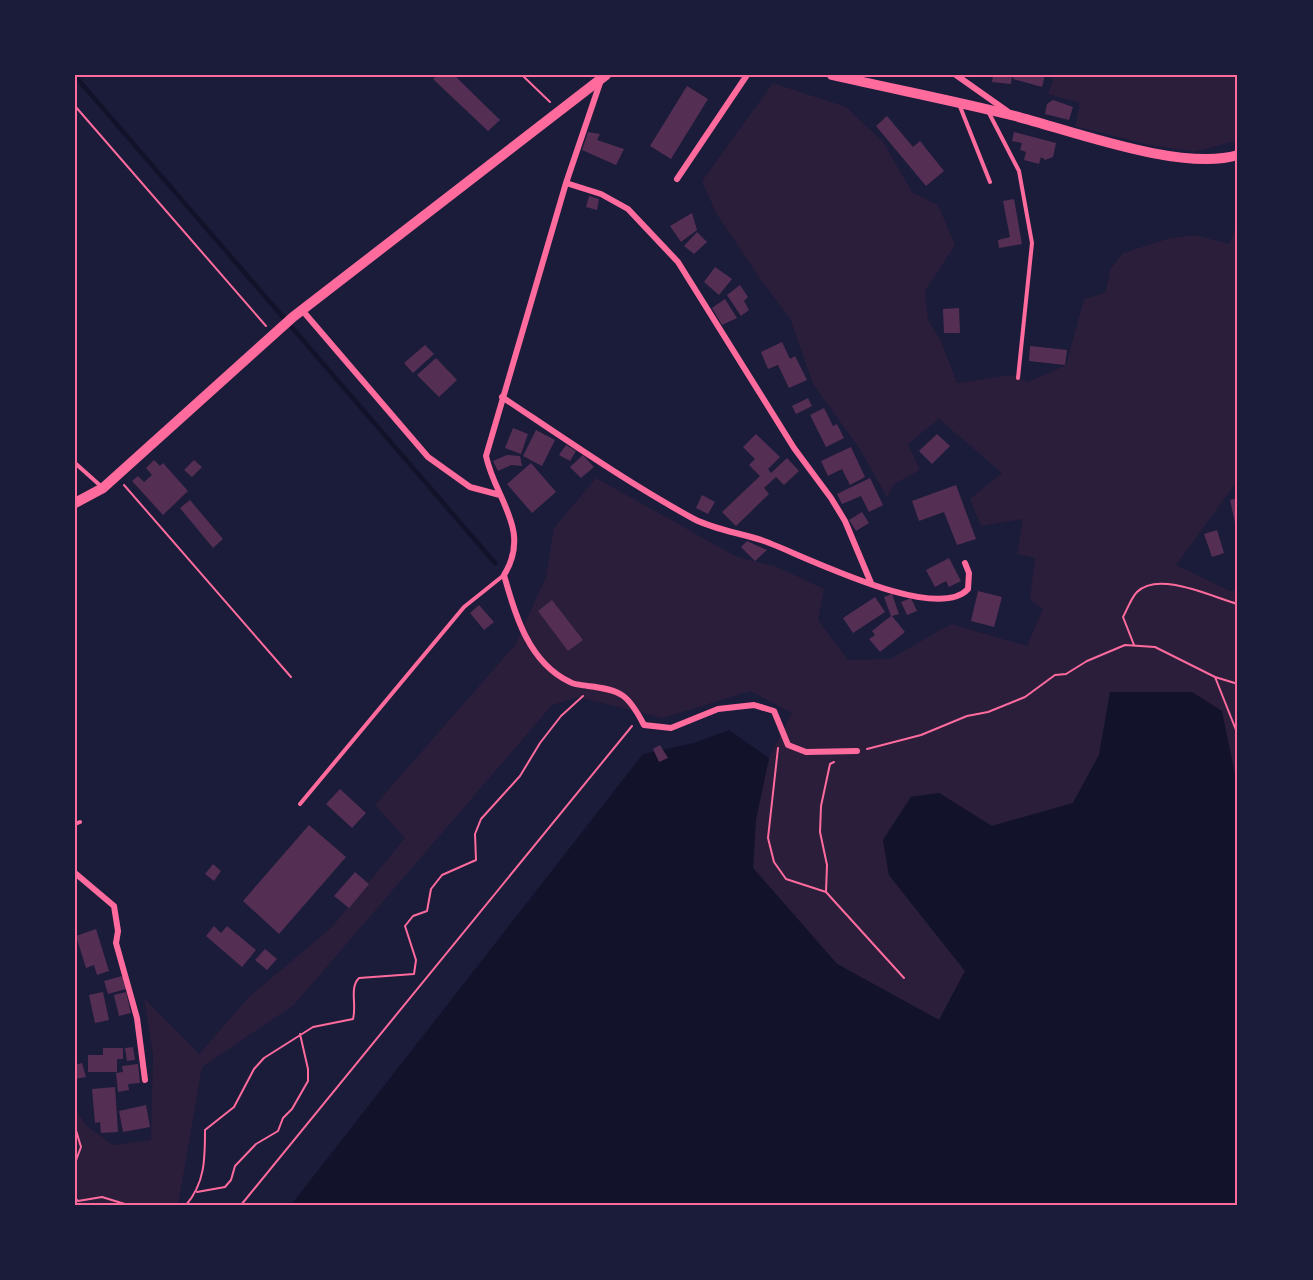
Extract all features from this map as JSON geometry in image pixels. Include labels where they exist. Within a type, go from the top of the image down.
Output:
[{"type":"street","points":[[677,179],[747,75]]},
{"type":"street","points":[[832,75],[1014,116],[1137,150],[1220,160],[1238,155]]},
{"type":"street","points":[[956,75],[1014,116]]},
{"type":"street","points":[[75,503],[103,488],[298,314],[604,77]]},
{"type":"street","points":[[604,77],[566,183],[486,456],[490,474],[511,513],[515,544],[512,562],[504,574],[514,610],[540,660],[555,674],[572,684],[610,688],[620,692],[634,705],[644,725],[671,728],[718,709],[754,705],[774,711],[788,745],[806,752],[857,751]]},
{"type":"street","points":[[566,183],[601,194],[628,209],[678,262],[794,448],[836,506],[862,558],[871,583]]},
{"type":"street","points":[[298,314],[428,457],[470,487],[500,495]]},
{"type":"street","points":[[502,397],[613,471],[697,521],[764,541],[820,566],[932,600],[955,599],[968,589],[970,581],[964,563]]},
{"type":"street","points":[[75,873],[114,906],[118,925],[116,944],[137,1018],[145,1080]]},
{"type":"lane","points":[[959,104],[990,182]]},
{"type":"lane","points":[[987,110],[1019,171],[1032,243],[1018,378]]},
{"type":"lane","points":[[75,463],[103,488]]},
{"type":"lane","points":[[300,804],[464,607],[504,574]]},
{"type":"path","points":[[522,75],[560,112]]},
{"type":"path","points":[[75,106],[274,335]]},
{"type":"path","points":[[117,476],[291,677]]},
{"type":"path","points":[[1134,645],[1123,617],[1137,592],[1147,586],[1187,586],[1238,604]]},
{"type":"path","points":[[825,892],[827,865],[820,832],[821,806],[830,764],[857,751],[921,735],[967,716],[988,712],[1025,697],[1055,675],[1066,674],[1117,648],[1134,645],[1155,647],[1215,677],[1238,684]]},
{"type":"path","points":[[1215,677],[1238,735]]},
{"type":"path","points":[[414,974],[416,960],[405,926],[413,916],[427,911],[431,889],[442,875],[476,860],[475,834],[481,819],[520,776],[540,743],[561,716],[585,695],[587,686]]},
{"type":"path","points":[[241,1205],[422,980],[640,717]]},
{"type":"path","points":[[779,745],[768,838],[774,862],[786,879],[825,892],[904,978]]},
{"type":"path","points":[[186,1205],[197,1192],[205,1167],[205,1130],[234,1107],[254,1069],[264,1058],[313,1027],[353,1019],[356,1008],[353,989],[359,978],[414,974],[422,980]]},
{"type":"path","points":[[197,1192],[225,1187],[231,1180],[235,1166],[256,1144],[278,1131],[283,1118],[292,1109],[308,1081],[308,1069],[300,1034]]},
{"type":"path","points":[[75,1127],[81,1147],[75,1163]]},
{"type":"path","points":[[75,1198],[78,1200],[102,1197],[128,1205]]},
{"type":"shaded area","points":[[1050,75],[1238,75],[1238,140],[1195,152],[1150,145],[1075,126],[1080,103],[1048,94],[1053,81]]},
{"type":"shaded area","points":[[773,83],[846,107],[883,142],[912,192],[938,205],[955,245],[925,291],[928,320],[941,341],[957,383],[1011,375],[1028,382],[1066,365],[1084,299],[1105,293],[1111,268],[1123,253],[1170,238],[1195,235],[1229,244],[1238,221],[1238,480],[1176,565],[1230,591],[1238,591],[1238,789],[1233,775],[1111,692],[1099,755],[1073,803],[991,826],[939,793],[911,797],[883,840],[889,875],[965,971],[939,1020],[837,964],[753,868],[756,819],[769,758],[792,713],[750,691],[663,718],[578,697],[552,705],[294,1005],[202,1067],[178,1205],[75,1205],[75,1109],[87,1126],[113,1145],[151,1140],[153,1055],[144,998],[199,1054],[250,996],[332,927],[405,838],[375,805],[515,645],[546,577],[554,528],[596,478],[737,557],[775,566],[824,589],[818,620],[848,660],[890,659],[951,624],[1027,646],[1043,609],[1030,600],[1035,558],[1017,554],[1023,519],[981,526],[970,499],[1002,473],[939,419],[908,444],[920,470],[894,484],[887,497],[859,448],[813,384],[790,318],[763,283],[716,213],[702,181]]},
{"type":"shaded area","points":[[1110,692],[1192,692],[1222,711],[1238,789],[1237,1205],[291,1205],[643,754],[694,743],[729,730],[769,758],[756,819],[753,868],[837,964],[939,1020],[965,971],[889,875],[883,840],[911,797],[939,793],[992,826],[1073,803],[1099,755]]},
{"type":"building","points":[[438,75],[454,75],[500,120],[488,131],[433,79]]},
{"type":"building","points":[[993,75],[1012,75],[1011,84],[992,82]]},
{"type":"building","points":[[1014,75],[1045,75],[1042,87],[1013,79]]},
{"type":"building","points":[[687,86],[708,99],[671,159],[650,146]]},
{"type":"building","points":[[1053,100],[1073,107],[1069,120],[1045,114],[1047,104]]},
{"type":"building","points":[[887,116],[913,147],[920,141],[944,171],[926,186],[876,126]]},
{"type":"building","points":[[588,132],[600,134],[597,140],[624,149],[616,165],[582,150]]},
{"type":"building","points":[[1014,132],[1056,143],[1053,157],[1045,160],[1041,157],[1039,164],[1024,160],[1026,152],[1020,150],[1022,143],[1012,141]]},
{"type":"building","points":[[589,196],[599,199],[597,210],[586,207]]},
{"type":"building","points":[[1014,199],[1022,244],[999,248],[998,240],[1010,237],[1003,201]]},
{"type":"building","points":[[692,213],[697,230],[681,242],[670,226]]},
{"type":"building","points":[[697,232],[707,242],[694,254],[684,246]]},
{"type":"building","points":[[715,267],[732,279],[719,295],[704,282]]},
{"type":"building","points":[[740,285],[748,297],[744,301],[749,310],[741,316],[727,295]]},
{"type":"building","points":[[725,299],[737,318],[722,325],[712,308]]},
{"type":"building","points":[[959,308],[960,333],[944,333],[943,309]]},
{"type":"building","points":[[782,342],[790,359],[795,356],[807,380],[789,388],[778,365],[768,369],[761,352]]},
{"type":"building","points":[[425,345],[434,354],[413,373],[404,363]]},
{"type":"building","points":[[1030,346],[1067,350],[1065,365],[1029,361]]},
{"type":"building","points":[[436,358],[457,380],[439,397],[417,375]]},
{"type":"building","points":[[808,398],[812,406],[796,414],[792,406]]},
{"type":"building","points":[[824,408],[833,426],[837,424],[844,438],[826,447],[810,415]]},
{"type":"building","points":[[513,428],[528,434],[521,454],[505,448]]},
{"type":"building","points":[[536,430],[555,440],[542,466],[523,456]]},
{"type":"building","points":[[756,434],[780,457],[768,469],[771,473],[787,458],[799,471],[784,485],[776,477],[764,488],[769,494],[736,526],[722,512],[760,476],[749,465],[755,459],[743,447]]},
{"type":"building","points":[[937,434],[950,446],[932,464],[919,451]]},
{"type":"building","points":[[566,445],[576,451],[570,461],[559,455]]},
{"type":"building","points":[[851,447],[865,477],[850,485],[842,469],[828,476],[821,461]]},
{"type":"building","points":[[507,455],[520,456],[522,466],[511,465],[498,471],[493,461]]},
{"type":"building","points":[[583,455],[594,467],[581,478],[570,467]]},
{"type":"building","points":[[154,460],[160,466],[163,463],[188,491],[163,515],[132,481],[138,476],[144,482],[152,475],[146,468]]},
{"type":"building","points":[[194,460],[202,467],[192,477],[184,470]]},
{"type":"building","points":[[531,463],[556,492],[532,513],[507,484]]},
{"type":"building","points":[[870,478],[883,505],[869,512],[861,496],[842,504],[837,494]]},
{"type":"building","points":[[956,485],[976,539],[957,545],[944,512],[919,521],[912,501]]},
{"type":"building","points":[[702,495],[715,502],[708,514],[696,508]]},
{"type":"building","points":[[1238,498],[1238,532],[1237,532],[1230,500]]},
{"type":"building","points":[[190,500],[223,539],[213,548],[180,508]]},
{"type":"building","points":[[862,512],[869,523],[856,531],[849,520]]},
{"type":"building","points":[[1217,530],[1224,553],[1212,557],[1204,534]]},
{"type":"building","points":[[747,541],[767,550],[755,561],[741,547]]},
{"type":"building","points":[[949,558],[961,581],[949,587],[946,581],[935,587],[926,570]]},
{"type":"building","points":[[978,591],[1002,597],[994,627],[971,621]]},
{"type":"building","points":[[892,594],[899,614],[892,616],[905,632],[880,652],[869,639],[875,635],[872,631],[891,616],[884,597]]},
{"type":"building","points":[[875,597],[885,612],[853,633],[843,618]]},
{"type":"building","points":[[911,598],[917,611],[907,615],[901,602]]},
{"type":"building","points":[[552,600],[583,640],[568,651],[538,611]]},
{"type":"building","points":[[479,605],[494,622],[484,630],[470,613]]},
{"type":"building","points":[[660,745],[668,758],[659,762],[653,749]]},
{"type":"building","points":[[340,789],[366,813],[352,828],[326,804]]},
{"type":"building","points":[[309,825],[346,857],[279,934],[243,901]]},
{"type":"building","points":[[213,864],[221,871],[214,881],[205,874]]},
{"type":"building","points":[[355,872],[369,884],[349,908],[334,896]]},
{"type":"building","points":[[214,926],[221,933],[227,926],[256,950],[242,967],[206,936]]},
{"type":"building","points":[[96,929],[109,971],[97,975],[94,965],[86,968],[76,936]]},
{"type":"building","points":[[265,949],[277,959],[267,970],[255,960]]},
{"type":"building","points":[[122,976],[126,989],[108,994],[104,981]]},
{"type":"building","points":[[103,992],[109,1020],[95,1023],[89,995]]},
{"type":"building","points":[[126,992],[131,1013],[119,1016],[114,995]]},
{"type":"building","points":[[133,1047],[135,1060],[127,1061],[125,1048]]},
{"type":"building","points":[[103,1048],[123,1048],[123,1059],[117,1059],[117,1072],[88,1072],[88,1055],[103,1055]]},
{"type":"building","points":[[82,1063],[86,1077],[75,1079],[75,1065]]},
{"type":"building","points":[[138,1064],[140,1083],[128,1084],[129,1090],[118,1092],[116,1073],[123,1072],[122,1066]]},
{"type":"building","points":[[115,1087],[118,1132],[101,1133],[100,1122],[95,1123],[92,1089]]},
{"type":"building","points":[[146,1105],[150,1127],[123,1132],[119,1111]]},
{"type":"waterway","points":[[75,76],[495,563]]}]
